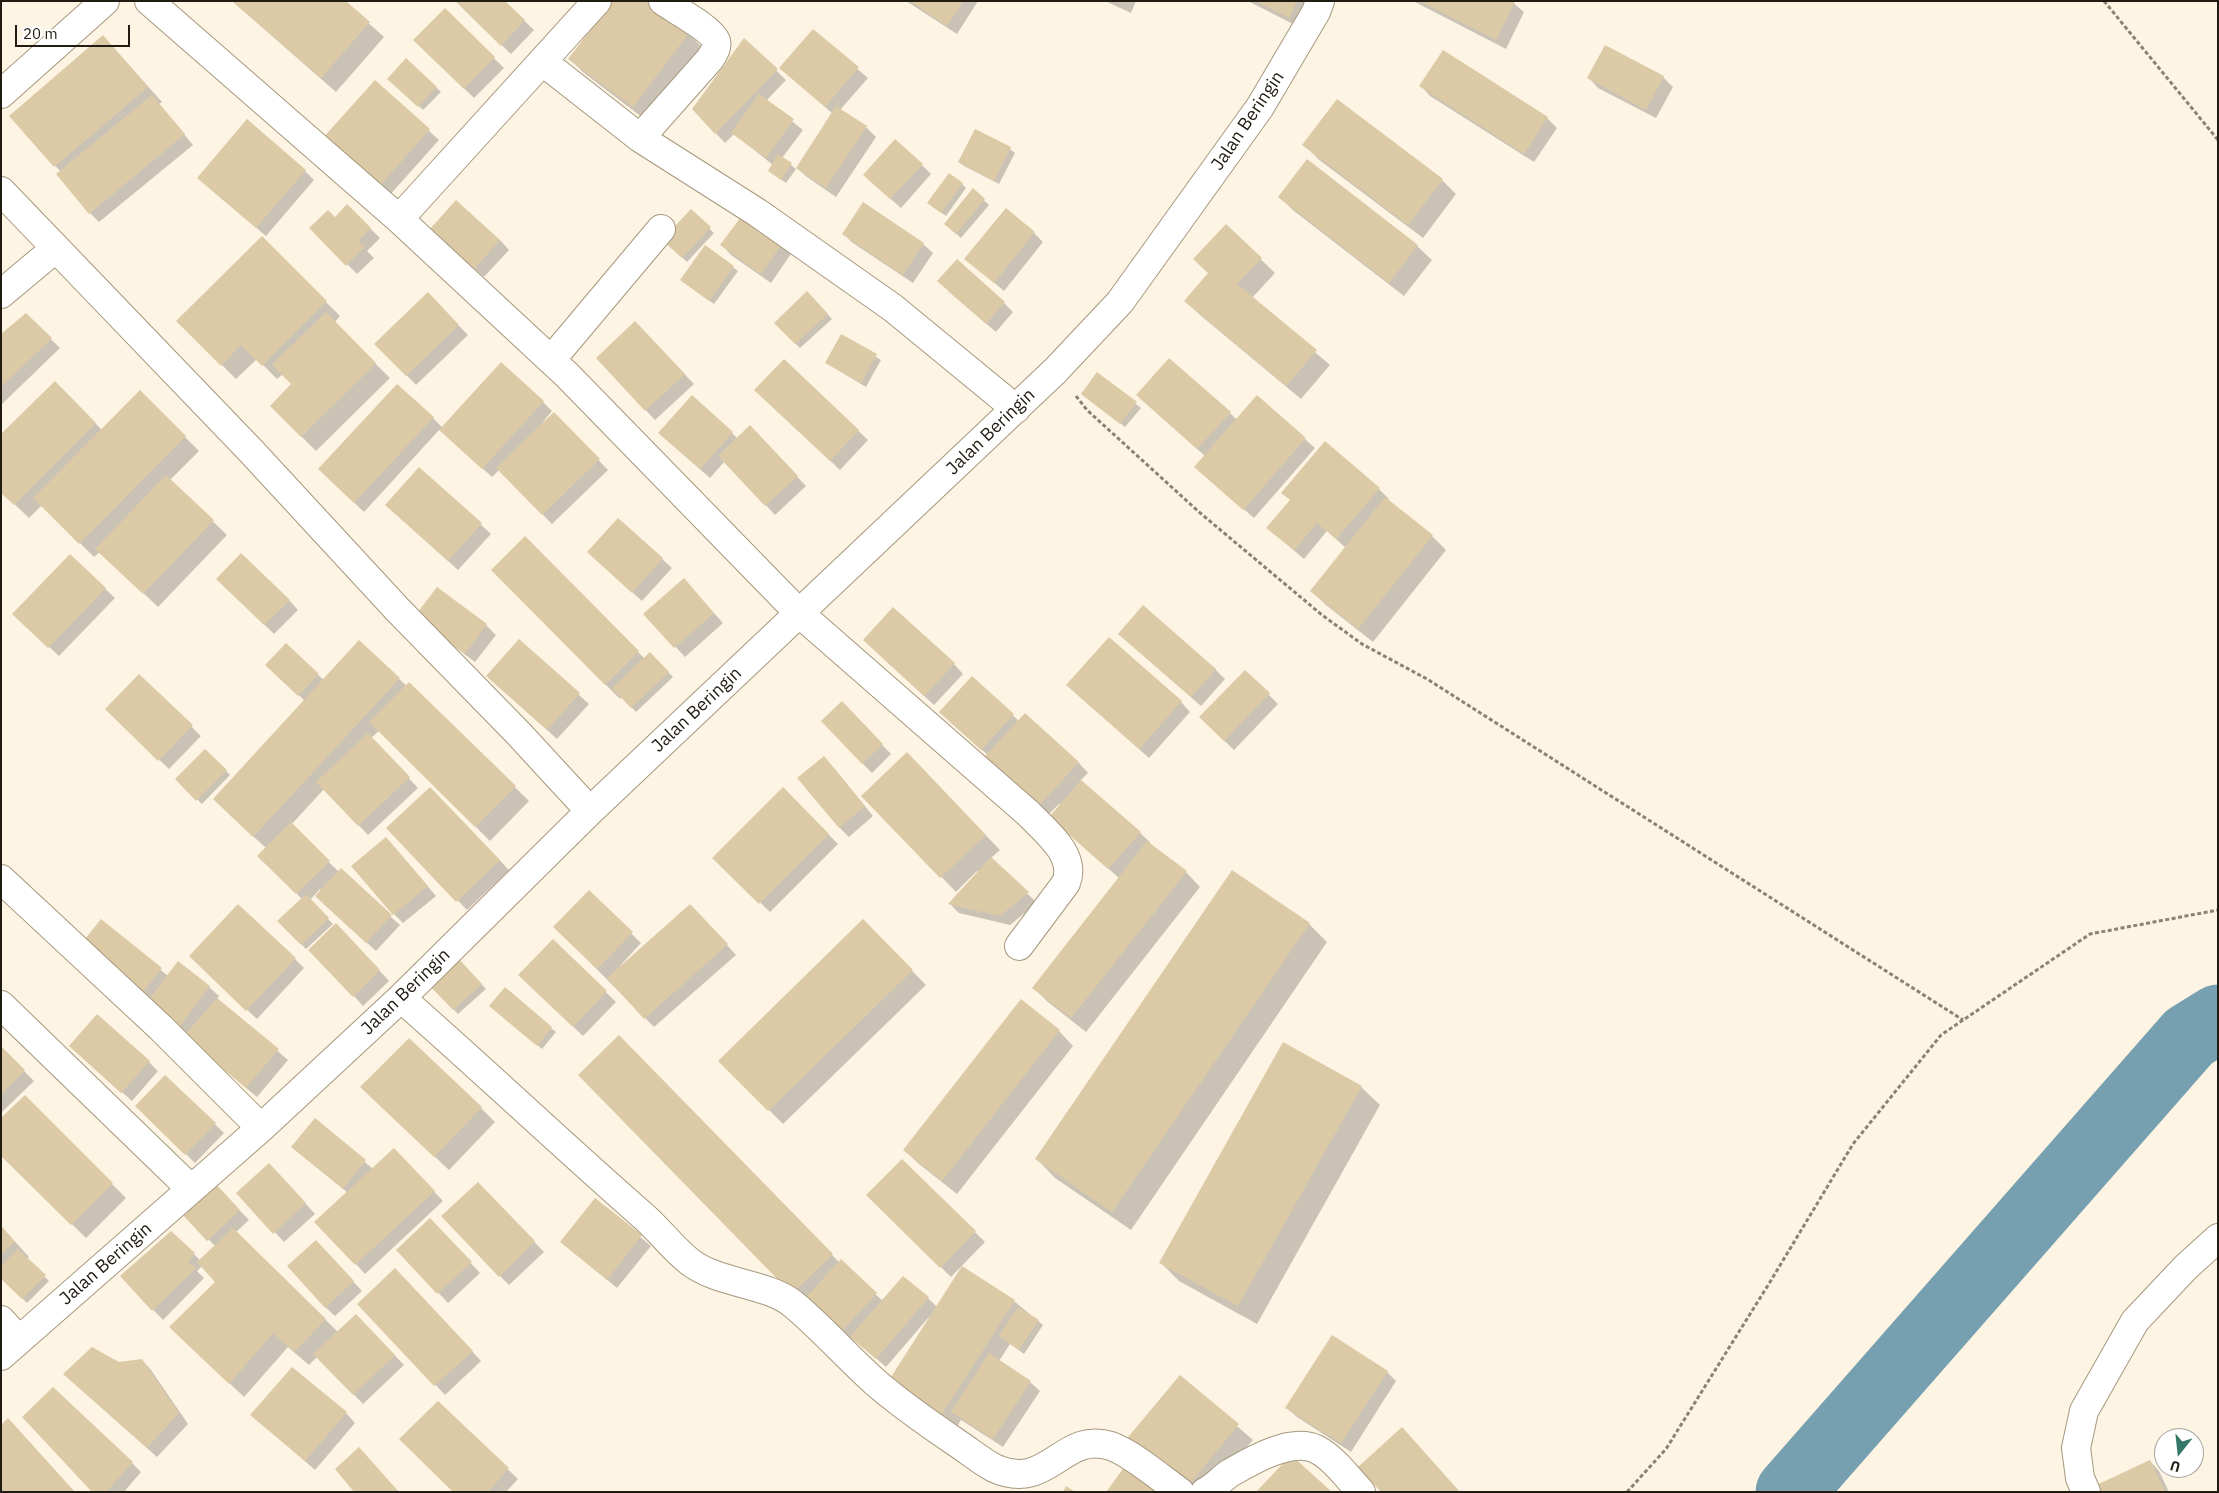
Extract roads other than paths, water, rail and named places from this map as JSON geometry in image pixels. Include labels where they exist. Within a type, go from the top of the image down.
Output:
[{"type":"street","points":[[1,94],[105,1]]},
{"type":"street","points":[[149,1],[399,219],[551,360],[799,614],[1029,814],[1062,850],[1068,866],[1069,876],[1066,883],[1020,946]]},
{"type":"street","points":[[399,219],[597,1]]},
{"type":"street","points":[[640,138],[710,59],[716,47],[716,41],[710,33],[663,1]]},
{"type":"street","name":"Jalan Beringin","points":[[10,1348],[261,1128],[401,998],[590,811],[1055,370],[1120,302],[1260,108],[1302,38],[1320,1]]},
{"type":"street","points":[[543,62],[640,138],[758,212],[893,308],[1016,409]]},
{"type":"street","points":[[1,191],[251,451],[396,609],[519,734],[590,811]]},
{"type":"street","points":[[551,360],[661,229]]},
{"type":"street","points":[[1,294],[56,248]]},
{"type":"street","points":[[1,879],[161,1028],[261,1128]]},
{"type":"street","points":[[401,998],[553,1137],[652,1223],[690,1262],[730,1281],[765,1291],[790,1302],[875,1383],[931,1425],[995,1469],[1018,1475],[1034,1474],[1050,1467],[1067,1452],[1089,1444],[1111,1446],[1180,1492]]},
{"type":"street","points":[[1,1005],[191,1189]]},
{"type":"street","points":[[2086,1492],[2080,1478],[2076,1448],[2084,1411],[2135,1321],[2186,1267],[2218,1238]]},
{"type":"street","points":[[1,1320],[10,1348]]},
{"type":"street","points":[[1206,1492],[1223,1478],[1254,1459],[1290,1447],[1304,1446],[1316,1449],[1332,1461],[1361,1492]]},
{"type":"waterway","points":[[1790,1492],[2189,1037],[2218,1019]]}]
